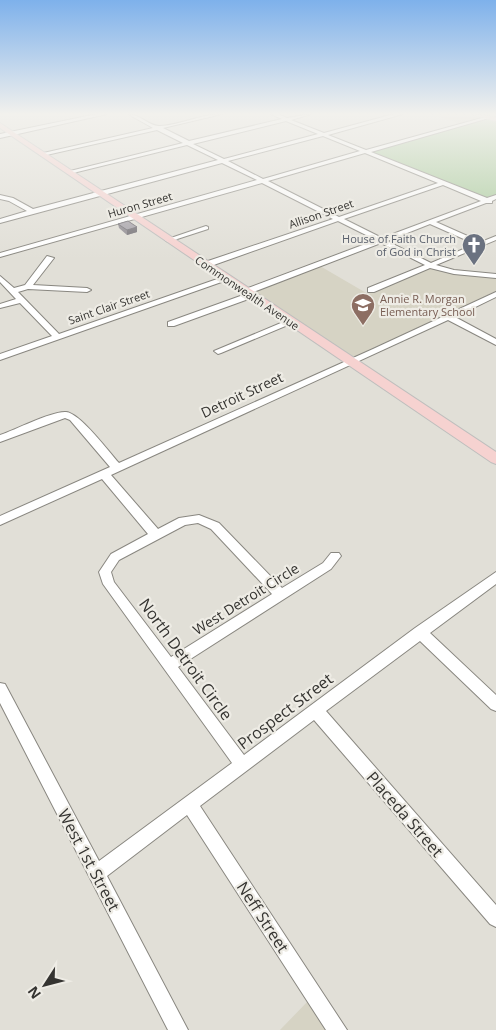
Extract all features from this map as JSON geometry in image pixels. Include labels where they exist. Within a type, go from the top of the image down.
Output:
[{"type":"main road","name":"Commonwealth Avenue","points":[[54,162],[496,459]]},
{"type":"street","points":[[69,172],[111,162]]},
{"type":"street","points":[[0,221],[218,162]]},
{"type":"street","points":[[224,162],[431,265],[454,272],[496,276]]},
{"type":"street","name":"Huron Street","points":[[0,255],[329,162]]},
{"type":"street","points":[[390,162],[496,204]]},
{"type":"street","name":"Allison Street","points":[[205,264],[443,183]]},
{"type":"street","points":[[0,196],[18,202],[32,211]]},
{"type":"street","points":[[171,324],[496,197]]},
{"type":"street","points":[[430,222],[480,244]]},
{"type":"street","points":[[168,240],[206,228]]},
{"type":"street","points":[[371,290],[496,238]]},
{"type":"street","points":[[28,286],[50,258]]},
{"type":"street","points":[[0,278],[58,337]]},
{"type":"street","name":"Saint Clair Street","points":[[0,357],[226,278]]},
{"type":"street","points":[[13,291],[28,286],[87,290]]},
{"type":"street","name":"Detroit Street","points":[[0,521],[496,294]]},
{"type":"street","points":[[0,306],[22,300]]},
{"type":"street","points":[[449,316],[496,342]]},
{"type":"street","points":[[218,351],[291,322]]},
{"type":"street","points":[[0,439],[57,416],[66,415],[73,418],[117,468]]},
{"type":"street","points":[[104,474],[156,535],[183,521],[199,519],[215,526],[281,595]]},
{"type":"street","name":"North Detroit Circle","points":[[156,535],[116,557],[107,567],[106,572],[109,584],[242,765]]},
{"type":"street","name":"West Detroit Circle","points":[[170,665],[328,566],[335,556]]},
{"type":"street","name":"Prospect Street","points":[[96,873],[496,577]]},
{"type":"street","points":[[420,632],[496,704]]},
{"type":"street","name":"West 1st Street","points":[[0,689],[178,1030]]},
{"type":"street","name":"Placeda Street","points":[[315,710],[496,918]]},
{"type":"street","name":"Neff Street","points":[[189,804],[337,1030]]},
{"type":"shaded area","name":"Annie R. Morgan Elementary School","points":[[320,266],[368,294],[431,266],[449,273],[496,277],[496,291],[353,358],[253,292]]},
{"type":"shaded area","points":[[310,999],[329,1030],[280,1030]]},
{"type":"green space","points":[[393,162],[496,162],[496,195],[486,199]]},
{"type":"building","points":[[128,221],[137,227],[127,230],[118,224]]},
{"type":"place","name":"House of Faith Church of God in Christ","points":[[474,266]]},
{"type":"place","name":"Annie R. Morgan Elementary School","points":[[363,326]]}]
